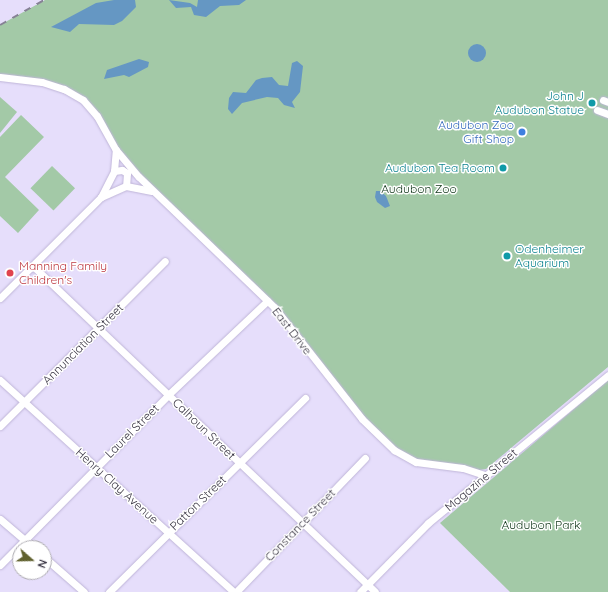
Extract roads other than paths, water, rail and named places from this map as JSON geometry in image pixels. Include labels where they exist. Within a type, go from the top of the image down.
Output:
[{"type":"street","name":"East Drive","points":[[0,77],[42,82],[75,94],[91,108],[116,150],[154,192],[267,301],[362,419],[394,450],[416,462],[463,468],[485,475]]},
{"type":"street","points":[[597,110],[608,114]]},
{"type":"street","points":[[0,298],[101,197],[114,171],[116,150]]},
{"type":"street","points":[[114,171],[122,170],[127,173],[126,186]]},
{"type":"street","points":[[101,197],[126,186],[154,192]]},
{"type":"street","name":"Annunciation Street","points":[[0,426],[165,261]]},
{"type":"street","name":"Calhoun Street","points":[[33,266],[375,592]]},
{"type":"street","name":"Laurel Street","points":[[25,540],[168,395],[267,301]]},
{"type":"street","name":"Magazine Street","points":[[360,592],[428,523],[608,375]]},
{"type":"street","name":"Henry Clay Avenue","points":[[0,380],[235,592]]},
{"type":"street","name":"Patton Street","points":[[109,592],[305,398]]},
{"type":"street","name":"Constance Street","points":[[235,592],[365,458]]},
{"type":"street","points":[[0,519],[25,540]]},
{"type":"street","name":"Laurel Street","points":[[0,565],[12,553]]},
{"type":"street","points":[[52,564],[84,592]]},
{"type":"water","points":[[114,0],[135,0],[136,7],[122,21],[114,25],[79,24],[70,32],[51,27],[96,3]]},
{"type":"water","points":[[169,0],[190,3],[197,7],[198,0],[246,0],[239,5],[220,6],[206,17],[194,15],[191,7],[176,8]]},
{"type":"water","points":[[477,44],[483,47],[486,53],[483,59],[477,62],[471,59],[468,53],[471,47]]},
{"type":"water","points":[[139,59],[149,62],[148,67],[129,77],[124,75],[104,79],[107,70]]},
{"type":"water","points":[[297,61],[303,66],[300,92],[292,102],[295,108],[284,105],[278,98],[267,97],[242,103],[232,114],[228,109],[229,98],[233,92],[246,93],[256,80],[272,77],[279,85],[288,86],[292,63]]},
{"type":"water","points":[[376,191],[380,191],[386,196],[390,206],[385,208],[377,202],[375,197]]},
{"type":"railway","points":[[0,25],[44,0]]},
{"type":"place","name":"John J Audubon Statue","points":[[592,103]]},
{"type":"place","name":"Audubon Zoo Gift Shop","points":[[522,132]]},
{"type":"place","name":"Audubon Tea Room","points":[[503,168]]},
{"type":"place","name":"Odenheimer Aquarium","points":[[507,256]]},
{"type":"place","name":"Manning Family Children's","points":[[10,273]]},
{"type":"park label","name":"Audubon Zoo","points":[[419,189]]},
{"type":"park label","name":"Audubon Park","points":[[541,525]]}]
